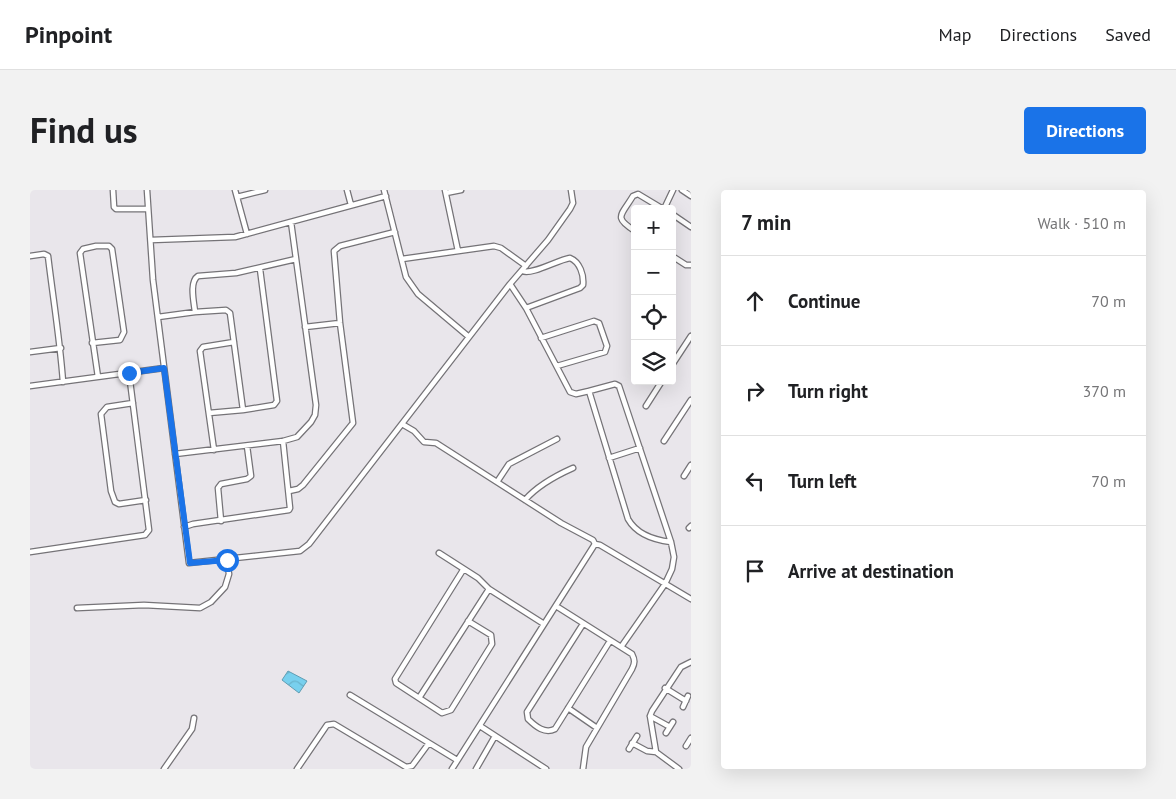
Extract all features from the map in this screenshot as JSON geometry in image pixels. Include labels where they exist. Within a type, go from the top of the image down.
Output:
[{"type":"street","points":[[114,190],[114,207],[116,210],[148,209]]},
{"type":"street","points":[[147,190],[158,317],[190,563],[300,551],[310,544],[510,284],[548,240],[570,209],[572,203],[571,190]]},
{"type":"street","points":[[235,190],[247,234]]},
{"type":"street","points":[[237,197],[264,190]]},
{"type":"street","points":[[347,190],[351,205]]},
{"type":"street","points":[[384,190],[406,277],[418,294],[469,337]]},
{"type":"street","points":[[458,251],[445,192],[461,190]]},
{"type":"street","points":[[666,205],[673,190]]},
{"type":"street","points":[[682,190],[691,196]]},
{"type":"street","points":[[631,229],[620,220],[633,196],[638,194],[657,205]]},
{"type":"street","points":[[151,240],[226,238],[386,196]]},
{"type":"street","points":[[676,217],[691,226]]},
{"type":"street","points":[[175,454],[283,441],[300,435],[315,415],[316,404],[291,222]]},
{"type":"street","points":[[289,491],[304,485],[353,423],[340,323],[334,251],[340,246],[394,232]]},
{"type":"street","points":[[92,343],[120,340],[124,332],[112,249],[109,246],[83,249],[80,253],[92,343],[98,377]]},
{"type":"street","points":[[402,260],[494,246],[501,248],[524,268],[525,272],[570,258],[575,260],[583,280],[583,285],[580,288],[526,308]]},
{"type":"street","points":[[30,256],[44,254],[48,256],[61,348],[63,382]]},
{"type":"street","points":[[195,312],[193,282],[195,278],[260,269],[296,259]]},
{"type":"street","points":[[676,259],[686,265],[691,265]]},
{"type":"street","points":[[209,413],[274,405],[277,401],[260,269]]},
{"type":"street","points":[[510,284],[526,308],[570,392],[576,394],[615,384],[619,386],[671,542],[674,561],[672,570],[665,584],[621,647]]},
{"type":"street","points":[[158,317],[195,312],[226,310],[230,312],[243,410]]},
{"type":"street","points":[[542,338],[594,321],[599,323],[607,346],[606,352],[557,366]]},
{"type":"street","points":[[305,327],[340,323]]},
{"type":"street","points":[[676,359],[691,336]]},
{"type":"street","points":[[214,450],[200,351],[203,347],[234,342]]},
{"type":"street","points":[[30,352],[61,348]]},
{"type":"street","points":[[30,386],[164,368]]},
{"type":"street","points":[[30,552],[145,534],[150,530],[129,373]]},
{"type":"street","points":[[646,406],[659,385]]},
{"type":"street","points":[[589,391],[631,526],[654,540],[671,542]]},
{"type":"street","points":[[664,441],[691,400]]},
{"type":"street","points":[[133,403],[107,407],[101,414],[111,491],[115,502],[119,504],[146,500]]},
{"type":"street","points":[[402,424],[414,431],[424,442],[436,443],[561,523],[592,540],[595,544],[649,573],[691,599]]},
{"type":"street","points":[[497,482],[509,464],[557,439]]},
{"type":"street","points":[[184,527],[193,524],[289,510],[289,491],[283,441]]},
{"type":"street","points":[[221,521],[218,488],[221,484],[247,479],[251,476],[247,446]]},
{"type":"street","points":[[609,458],[640,448]]},
{"type":"street","points":[[684,476],[691,465]]},
{"type":"street","points":[[525,500],[549,479],[573,468]]},
{"type":"street","points":[[452,769],[595,544]]},
{"type":"street","points":[[439,553],[478,578],[489,589],[544,624]]},
{"type":"street","points":[[77,608],[144,605],[200,608],[210,602],[224,587],[229,574],[227,560]]},
{"type":"street","points":[[463,570],[395,679],[396,683],[438,712],[450,710],[492,644],[491,635],[468,620]]},
{"type":"street","points":[[419,698],[489,589]]},
{"type":"street","points":[[556,606],[632,654],[635,665],[586,746],[583,769]]},
{"type":"street","points":[[583,624],[527,712],[531,723],[540,729],[550,732],[555,729],[610,641]]},
{"type":"street","points":[[656,752],[650,716],[665,688],[681,667],[691,662]]},
{"type":"street","points":[[665,688],[687,699],[682,707]]},
{"type":"street","points":[[350,695],[457,760]]},
{"type":"street","points":[[568,708],[597,728]]},
{"type":"street","points":[[650,716],[670,727]]},
{"type":"street","points":[[165,769],[192,729],[194,718]]},
{"type":"street","points":[[666,733],[673,722]]},
{"type":"street","points":[[298,769],[327,725],[331,724],[406,767],[412,766],[429,743]]},
{"type":"street","points":[[480,726],[546,769]]},
{"type":"street","points":[[476,769],[495,736]]},
{"type":"street","points":[[629,749],[637,736]]},
{"type":"street","points":[[632,743],[647,751],[656,752],[679,769]]},
{"type":"water","points":[[288,671],[307,681],[299,693],[282,680]]},
{"type":"route","points":[[129,373],[164,368],[190,563],[227,560]]}]
